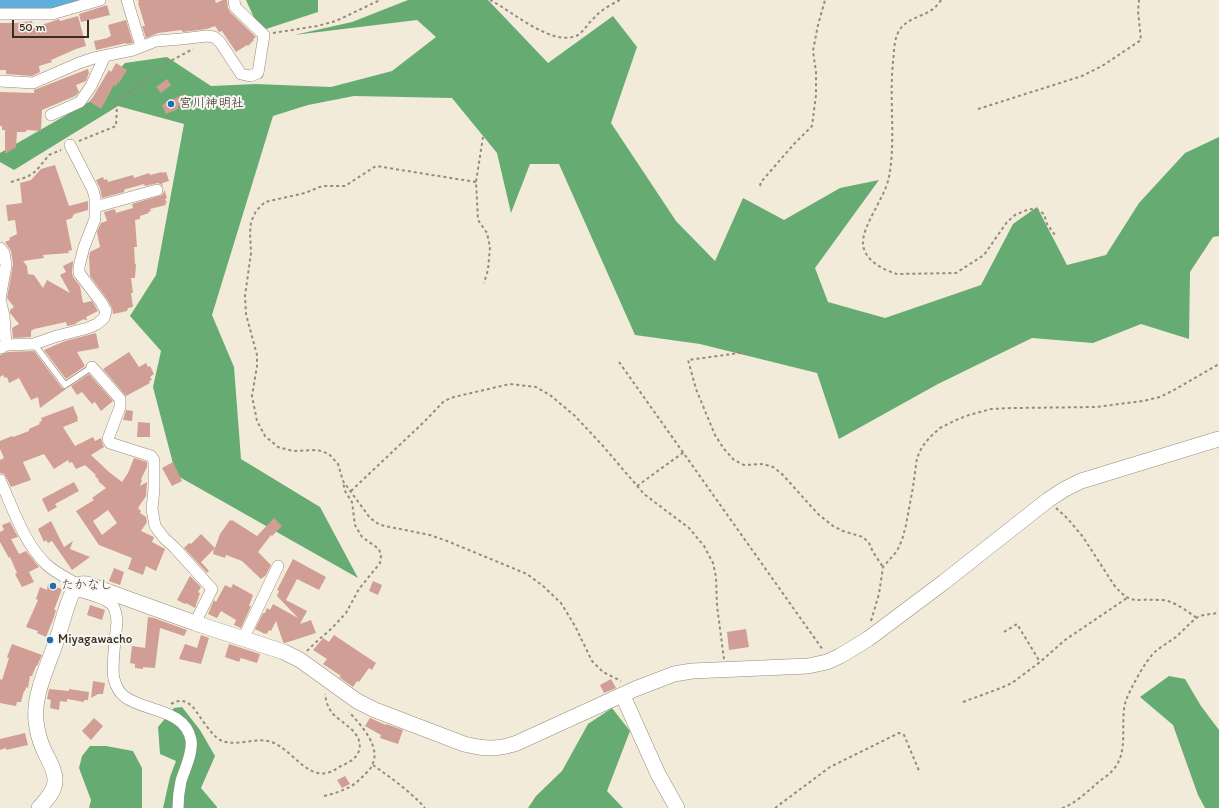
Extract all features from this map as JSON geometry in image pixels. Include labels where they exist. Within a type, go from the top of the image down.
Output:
[{"type":"street","points":[[0,14],[52,14],[100,0]]},
{"type":"street","points":[[127,0],[141,46]]},
{"type":"street","points":[[0,81],[33,83],[79,63],[133,50],[156,40],[182,39],[200,36],[214,37],[220,42],[240,74],[250,76],[258,73],[264,35],[255,28],[236,7],[234,0]]},
{"type":"street","points":[[51,115],[80,102],[91,86],[105,56]]},
{"type":"street","points":[[0,248],[4,253],[6,265],[0,299],[4,316],[3,347],[34,344],[88,328],[97,324],[104,318],[106,312],[101,302],[79,273],[84,248],[95,219],[95,198],[93,190],[70,145]]},
{"type":"street","points":[[95,207],[157,190]]},
{"type":"street","points":[[92,367],[120,399],[120,407],[108,439],[110,443],[151,456],[154,460],[152,509],[155,526],[164,538],[212,589],[195,623]]},
{"type":"street","points":[[39,808],[53,790],[55,782],[50,762],[38,736],[36,705],[39,691],[56,644],[71,595],[76,587],[82,583],[195,623],[284,652],[300,660],[356,701],[375,710],[464,744],[477,747],[504,748],[629,692],[674,674],[692,670],[808,666],[831,660],[868,639],[1064,489],[1081,481],[1219,439]]},
{"type":"street","points":[[0,480],[30,546],[47,565],[67,578],[76,587],[103,599],[113,606],[117,621],[113,678],[117,689],[124,697],[169,714],[185,726],[192,746],[178,795],[178,808]]},
{"type":"street","points":[[243,639],[278,566]]},
{"type":"street","points":[[629,692],[658,774],[677,808]]},
{"type":"lane","points":[[34,344],[65,386],[92,367]]},
{"type":"path","points":[[264,35],[317,26],[336,21],[380,0]]},
{"type":"path","points":[[490,0],[499,4],[538,29],[548,34],[564,38],[570,38],[579,34],[596,16],[620,0]]},
{"type":"path","points":[[760,186],[761,182],[789,149],[812,126],[816,95],[814,52],[818,25],[825,0]]},
{"type":"path","points":[[940,0],[930,12],[910,19],[903,26],[898,35],[895,46],[892,75],[890,169],[883,194],[866,228],[863,243],[864,252],[869,259],[889,272],[897,274],[956,273],[984,255],[1007,222],[1015,215],[1029,209],[1038,210],[1044,214],[1047,224],[1055,235]]},
{"type":"path","points":[[978,109],[1082,76],[1102,66],[1141,40],[1138,11],[1139,0]]},
{"type":"path","points":[[11,182],[27,177],[36,171],[49,155],[116,126],[117,105],[121,99],[165,64],[196,47],[200,36]]},
{"type":"path","points":[[483,137],[476,182],[478,220],[487,233],[490,247],[488,270],[484,283]]},
{"type":"path","points":[[300,660],[346,613],[359,589],[380,563],[381,556],[379,550],[362,537],[355,526],[352,502],[344,491],[338,464],[329,454],[318,450],[293,451],[278,447],[265,436],[257,422],[252,396],[257,366],[257,355],[246,314],[245,296],[252,253],[250,233],[256,211],[265,202],[305,193],[322,186],[345,186],[376,166],[476,182]]},
{"type":"path","points":[[747,352],[688,360],[696,389],[715,435],[724,449],[734,460],[744,465],[764,464],[772,467],[782,474],[818,514],[833,526],[843,531],[863,537],[869,543],[883,567]]},
{"type":"path","points":[[619,362],[831,660]]},
{"type":"path","points":[[868,639],[869,628],[879,594],[883,567],[897,551],[906,525],[913,487],[916,458],[930,437],[940,428],[969,415],[991,409],[1096,407],[1144,401],[1160,397],[1219,364]]},
{"type":"path","points":[[351,491],[420,426],[444,401],[454,397],[510,384],[536,387],[550,395],[575,416],[644,494],[689,528],[704,546],[713,563],[716,577],[717,606],[725,669]]},
{"type":"path","points":[[637,486],[684,452]]},
{"type":"path","points":[[343,481],[370,518],[380,525],[430,535],[441,539],[526,574],[543,586],[561,603],[575,626],[592,661],[602,672],[629,692]]},
{"type":"path","points":[[1048,500],[1075,527],[1114,585],[1127,598],[1133,600],[1167,600],[1197,618]]},
{"type":"path","points":[[963,702],[1012,683],[1040,662],[1065,640],[1127,598]]},
{"type":"path","points":[[1064,808],[1106,777],[1118,762],[1121,756],[1124,709],[1130,691],[1150,657],[1197,618],[1203,615],[1219,613]]},
{"type":"path","points":[[1004,632],[1017,624],[1040,662]]},
{"type":"path","points":[[160,711],[177,700],[184,701],[193,707],[215,736],[220,740],[231,742],[262,740],[273,742],[287,750],[310,771],[323,774],[330,772],[352,760],[359,751],[356,735],[332,713],[326,703],[325,692],[328,681]]},
{"type":"path","points":[[324,796],[340,792],[359,781],[373,765],[375,753],[371,741],[364,728],[349,712]]},
{"type":"path","points":[[775,808],[830,767],[899,733],[904,735],[920,773]]},
{"type":"path","points":[[373,765],[418,800],[425,808]]},
{"type":"green space","points":[[246,0],[318,0],[318,12],[260,31]]},
{"type":"green space","points":[[408,0],[488,0],[548,63],[613,16],[637,47],[611,123],[676,221],[715,261],[743,198],[784,220],[840,188],[879,180],[815,268],[828,302],[885,318],[981,285],[1013,224],[1037,207],[1067,265],[1106,255],[1139,203],[1185,153],[1219,137],[1219,236],[1213,237],[1190,272],[1189,339],[1141,324],[1093,343],[1032,338],[938,384],[839,439],[817,373],[700,344],[635,335],[559,164],[530,164],[511,213],[497,153],[452,98],[354,96],[308,105],[273,116],[212,315],[234,367],[241,459],[320,507],[358,578],[176,475],[153,387],[161,351],[130,316],[156,275],[184,124],[118,106],[14,170],[0,162],[0,153],[89,102],[125,63],[167,57],[211,86],[256,84],[331,87],[392,71],[436,37],[417,20],[294,35],[352,22]]},
{"type":"green space","points":[[1169,676],[1185,679],[1201,706],[1219,730],[1219,808],[1205,808],[1198,795],[1173,725],[1140,697]]},
{"type":"green space","points":[[182,707],[200,730],[215,756],[201,788],[217,808],[163,808],[170,777],[176,761],[160,754],[158,727],[174,708]]},
{"type":"green space","points":[[612,708],[630,731],[607,791],[623,808],[528,808],[536,796],[562,771],[588,724]]},
{"type":"green space","points":[[90,746],[106,746],[133,751],[142,768],[142,808],[89,808],[91,800],[79,768],[82,756]]},
{"type":"building","points":[[138,0],[215,0],[216,3],[227,0],[230,12],[256,37],[248,46],[247,45],[236,52],[222,31],[219,32],[215,26],[207,29],[183,32],[181,30],[158,33],[146,38],[142,26],[145,26]]},
{"type":"building","points":[[107,5],[110,15],[81,22],[79,14]]},
{"type":"building","points":[[78,16],[86,46],[51,60],[52,62],[39,66],[40,72],[32,76],[6,74],[6,70],[0,70],[0,23],[32,21],[33,28],[59,19],[60,21]]},
{"type":"building","points":[[126,20],[133,43],[126,43],[96,50],[94,41],[111,36],[108,25]]},
{"type":"building","points":[[116,63],[127,70],[119,83],[118,82],[116,86],[114,85],[101,109],[90,102],[109,70],[111,72]]},
{"type":"building","points":[[88,69],[89,73],[86,81],[76,85],[79,92],[75,96],[42,110],[41,131],[26,130],[26,132],[17,132],[16,147],[5,154],[5,130],[2,130],[2,126],[0,126],[0,92],[34,93],[34,90]]},
{"type":"building","points":[[167,79],[171,85],[161,93],[156,87]]},
{"type":"building","points":[[185,94],[188,102],[178,106],[178,109],[166,114],[162,105]]},
{"type":"building","points":[[55,165],[69,206],[88,201],[88,210],[74,214],[72,218],[66,220],[72,250],[68,251],[69,253],[43,255],[44,258],[23,261],[27,266],[28,274],[34,275],[43,288],[47,280],[70,293],[60,275],[66,272],[63,266],[73,261],[72,273],[73,277],[80,286],[83,303],[92,301],[98,311],[86,317],[87,320],[84,319],[76,324],[67,326],[66,322],[34,329],[31,331],[31,337],[13,338],[12,328],[19,324],[10,313],[10,310],[14,307],[7,298],[13,264],[11,251],[5,242],[17,234],[15,220],[8,221],[6,205],[22,203],[20,183],[31,180],[41,169]]},
{"type":"building","points":[[166,172],[169,181],[162,183],[164,189],[162,185],[158,183],[145,186],[144,184],[126,189],[124,192],[102,198],[100,188],[96,180],[103,177],[104,180],[107,179],[108,182],[133,175],[134,178],[149,173],[150,175]]},
{"type":"building","points":[[164,189],[167,198],[165,199],[167,203],[165,203],[166,205],[150,209],[151,211],[148,212],[149,213],[140,216],[140,219],[135,220],[137,247],[134,247],[136,264],[135,278],[131,278],[133,307],[128,308],[127,311],[113,314],[112,308],[107,299],[90,276],[90,252],[100,247],[97,232],[101,223],[107,221],[104,212],[115,209],[116,213],[133,208],[132,204],[162,195]]},
{"type":"building","points":[[96,333],[99,348],[77,352],[85,366],[66,379],[44,350],[65,341]]},
{"type":"building","points":[[34,351],[62,388],[66,389],[40,408],[38,397],[31,400],[19,378],[9,383],[7,377],[5,378],[3,375],[0,377],[0,355],[8,352]]},
{"type":"building","points":[[129,352],[139,367],[146,363],[148,367],[150,366],[154,374],[150,377],[152,380],[149,381],[150,383],[126,396],[103,369]]},
{"type":"building","points":[[89,374],[113,401],[101,411],[95,402],[92,404],[82,392],[77,395],[71,386]]},
{"type":"building","points":[[73,406],[78,421],[63,427],[75,446],[93,437],[95,441],[101,438],[104,447],[91,455],[122,482],[128,473],[134,458],[147,462],[147,467],[141,479],[140,486],[147,482],[146,496],[138,508],[141,511],[140,513],[146,517],[147,522],[141,531],[154,537],[152,542],[165,549],[156,571],[146,566],[143,575],[128,569],[132,558],[99,545],[76,511],[94,500],[92,498],[106,488],[98,481],[99,480],[95,476],[96,475],[85,465],[76,469],[72,462],[69,463],[68,460],[54,469],[44,454],[23,462],[31,480],[11,487],[4,474],[0,473],[0,460],[4,458],[0,449],[0,441],[29,431],[29,429],[40,424],[39,422],[42,421],[41,418]],"holes":[[[108,510],[117,523],[102,535],[93,521]]]},
{"type":"building","points":[[126,410],[133,411],[132,421],[123,420]]},
{"type":"building","points":[[138,422],[150,423],[150,437],[137,437]]},
{"type":"building","points":[[173,462],[182,481],[172,486],[162,468]]},
{"type":"building","points":[[74,482],[79,491],[55,504],[57,507],[48,512],[42,499]]},
{"type":"building","points":[[274,518],[282,526],[272,536],[271,535],[258,552],[271,565],[266,575],[261,579],[242,561],[226,555],[225,558],[213,554],[214,549],[201,562],[209,571],[207,573],[184,548],[189,543],[191,544],[201,534],[215,548],[220,534],[230,520],[257,536]]},
{"type":"building","points":[[51,521],[64,547],[73,541],[70,549],[90,557],[72,570],[52,541],[48,543],[46,540],[44,542],[38,529]]},
{"type":"building","points":[[10,522],[18,537],[11,539],[19,554],[26,551],[39,567],[29,572],[34,582],[22,587],[15,574],[17,573],[10,557],[9,558],[0,542],[0,532],[4,530],[2,525]]},
{"type":"building","points":[[293,559],[326,577],[319,590],[297,579],[286,600],[307,611],[300,624],[311,620],[316,633],[285,643],[283,642],[276,621],[271,631],[269,630],[267,634],[255,629],[263,613],[265,613],[267,608],[270,610],[273,604],[298,618],[277,596],[279,591],[277,590]]},
{"type":"building","points":[[114,568],[124,572],[120,585],[109,581]]},
{"type":"building","points":[[190,576],[201,587],[198,592],[200,593],[195,608],[177,600]]},
{"type":"building","points":[[373,581],[382,585],[378,595],[369,591]]},
{"type":"building","points":[[48,584],[62,589],[54,610],[56,610],[54,617],[46,637],[37,633],[38,631],[26,627],[38,600],[36,599],[40,587],[47,590]]},
{"type":"building","points":[[233,584],[253,595],[249,606],[251,606],[241,628],[234,625],[236,620],[221,611],[217,618],[208,614],[214,600],[216,602],[225,585],[231,588]]},
{"type":"building","points":[[90,605],[105,610],[102,620],[87,615]]},
{"type":"building","points":[[148,617],[187,630],[184,636],[160,628],[155,668],[135,668],[135,664],[130,663],[132,646],[145,648]]},
{"type":"building","points":[[746,629],[749,647],[729,650],[727,632]]},
{"type":"building","points":[[201,635],[209,638],[201,664],[179,659],[185,644],[197,648]]},
{"type":"building","points":[[334,635],[376,663],[372,670],[369,668],[359,682],[357,681],[353,687],[339,677],[341,676],[323,664],[327,659],[313,650],[323,638],[329,642]]},
{"type":"building","points":[[12,644],[42,655],[32,676],[30,676],[28,688],[26,687],[24,691],[21,702],[17,702],[16,706],[0,703],[0,679],[2,680],[9,658],[7,657]]},
{"type":"building","points":[[229,644],[260,654],[257,663],[241,658],[239,662],[225,657]]},
{"type":"building","points":[[611,679],[616,688],[604,693],[600,685]]},
{"type":"building","points":[[93,681],[105,683],[103,694],[98,694],[91,698]]},
{"type":"building","points":[[49,689],[69,691],[69,689],[89,692],[88,700],[84,700],[84,702],[67,699],[67,702],[60,701],[59,710],[50,708],[51,700],[47,699]]},
{"type":"building","points":[[94,718],[103,726],[91,740],[82,731]]},
{"type":"building","points":[[370,718],[403,730],[398,744],[380,738],[381,735],[365,726]]},
{"type":"building","points":[[25,733],[28,745],[0,750],[0,739]]},
{"type":"building","points":[[345,776],[350,784],[342,788],[337,780]]},
{"type":"waterway","points":[[0,7],[52,6],[71,0]]},
{"type":"place","name":"宮川神明社","points":[[171,104]]},
{"type":"place","name":"たかなし","points":[[53,586]]},
{"type":"place","name":"Miyagawacho","points":[[50,640]]}]
